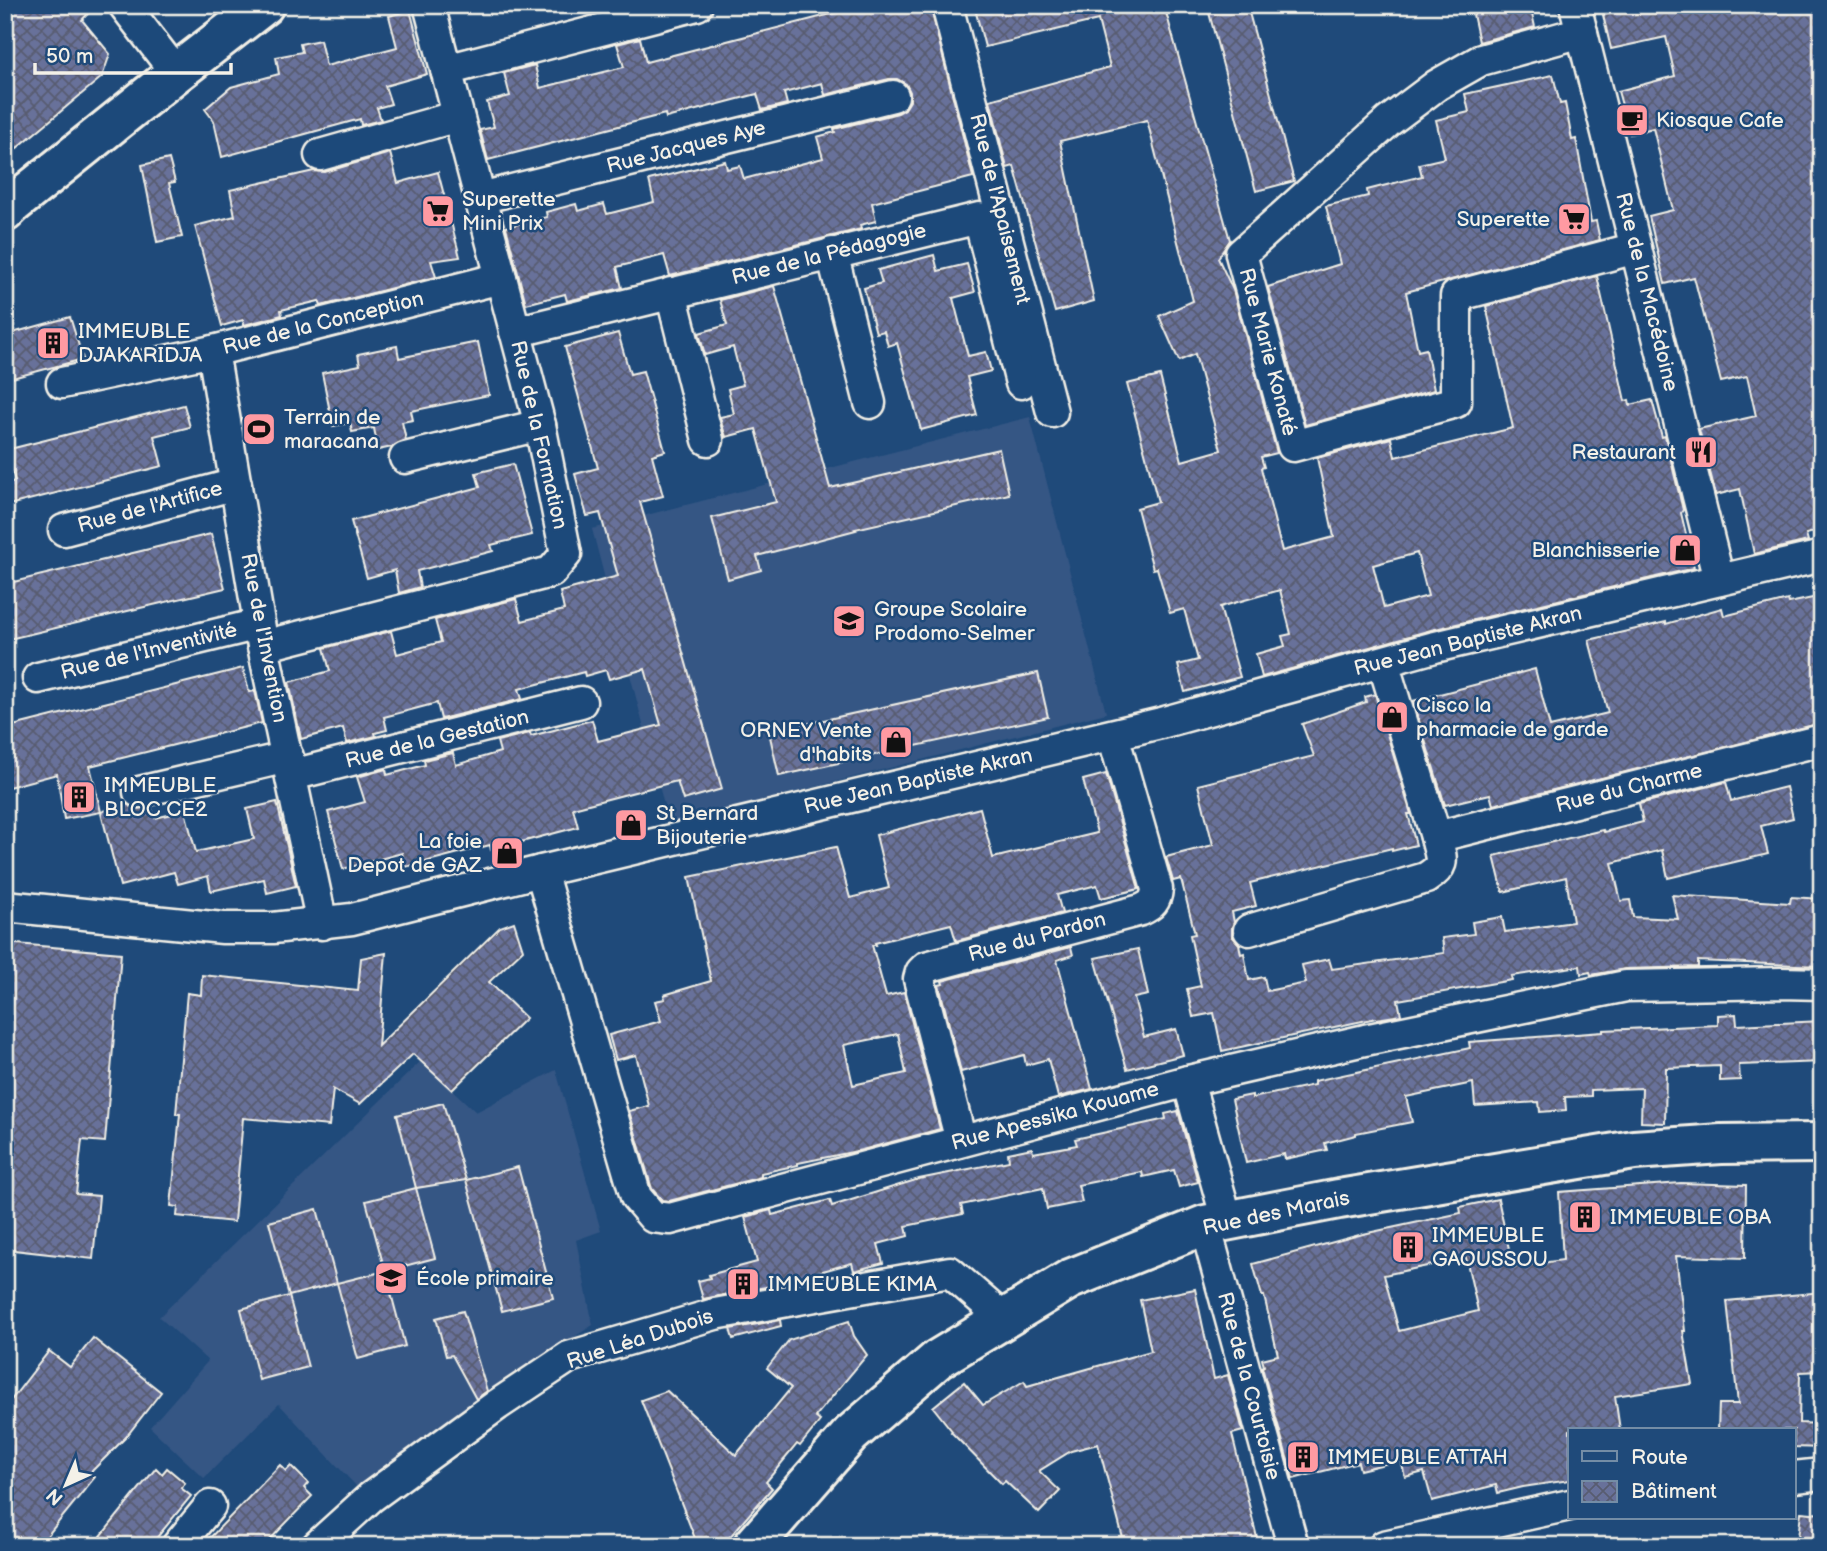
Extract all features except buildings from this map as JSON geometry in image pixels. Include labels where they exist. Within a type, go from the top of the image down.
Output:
[{"type":"street","points":[[124,5],[176,72]]},
{"type":"street","points":[[5,212],[176,72],[264,5]]},
{"type":"street","name":"Rue de la Formation","points":[[261,635],[551,572],[566,554],[540,425],[429,5]]},
{"type":"street","points":[[446,70],[697,5]]},
{"type":"street","name":"Rue de l'Apaisement","points":[[947,5],[1052,412]]},
{"type":"street","name":"Rue Marie Konaté","points":[[1579,19],[1482,60],[1437,85],[1389,121],[1241,254],[1293,446],[1456,402],[1456,296],[1636,248]]},
{"type":"street","name":"Rue de la Macédoine","points":[[1579,19],[1719,579]]},
{"type":"street","name":"Rue Jacques Aye","points":[[480,198],[893,96]]},
{"type":"street","points":[[320,155],[457,116]]},
{"type":"street","name":"Rue de la Pédagogie","points":[[515,332],[979,218],[1021,383]]},
{"type":"street","points":[[832,253],[870,403]]},
{"type":"street","name":"Rue de la Conception","points":[[62,383],[213,351],[501,278]]},
{"type":"street","points":[[671,293],[708,440]]},
{"type":"street","name":"Rue de l'Invention","points":[[213,351],[261,635],[321,924]]},
{"type":"street","points":[[405,458],[540,425]]},
{"type":"street","name":"Rue de l'Artifice","points":[[64,530],[236,484]]},
{"type":"street","name":"Rue Jean Baptiste Akran","points":[[5,905],[223,928],[273,928],[352,919],[1113,734],[1383,662],[1822,556]]},
{"type":"street","name":"Rue de l'Inventivité","points":[[38,678],[261,635]]},
{"type":"street","points":[[1249,930],[1426,878],[1438,870],[1442,861],[1436,837],[1383,662]]},
{"type":"street","name":"Rue de la Gestation","points":[[139,792],[290,766],[581,702]]},
{"type":"street","name":"Rue du Pardon","points":[[961,1141],[919,979],[921,972],[926,967],[1141,910],[1150,906],[1156,898],[1157,889],[1113,734]]},
{"type":"street","name":"Rue du Charme","points":[[1436,837],[1822,740]]},
{"type":"street","name":"Rue Apessika Kouame","points":[[541,871],[636,1197],[653,1217],[670,1219],[1188,1081],[1365,1040],[1626,986],[1822,984]]},
{"type":"street","name":"Rue de la Courtoisie","points":[[1188,1081],[1216,1223],[1293,1546]]},
{"type":"street","name":"Rue des Marais","points":[[753,1546],[851,1434],[938,1359],[1070,1279],[1216,1223],[1633,1150],[1721,1144],[1822,1143]]},
{"type":"street","name":"Rue Léa Dubois","points":[[317,1546],[371,1497],[569,1357],[715,1314],[950,1272],[1003,1318]]},
{"type":"street","points":[[1796,1477],[1822,1475]]},
{"type":"street","points":[[1384,1546],[1568,1505]]},
{"type":"street","points":[[177,1546],[210,1507]]},
{"type":"shaded area","name":"Groupe Scolaire Prodomo-Selmer","points":[[1030,417],[1106,713],[669,824],[592,529]]},
{"type":"shaded area","name":"École primaire","points":[[421,1061],[476,1112],[556,1070],[601,1231],[576,1240],[593,1325],[492,1390],[357,1487],[279,1404],[204,1478],[150,1427],[208,1361],[159,1317]]},
{"type":"place","name":"Kiosque Cafe","points":[[1632,120]]},
{"type":"place","name":"Superette Mini Prix","points":[[438,211]]},
{"type":"place","name":"Superette","points":[[1574,219]]},
{"type":"place","name":"IMMEUBLE DJAKARIDJA","points":[[53,343]]},
{"type":"place","name":"Terrain de maracana","points":[[259,429]]},
{"type":"place","name":"Restaurant","points":[[1701,452]]},
{"type":"place","name":"Blanchisserie","points":[[1685,550]]},
{"type":"place","name":"Groupe Scolaire Prodomo-Selmer","points":[[849,621]]},
{"type":"place","name":"Cisco la pharmacie de garde","points":[[1392,717]]},
{"type":"place","name":"ORNEY Vente d'habits","points":[[896,742]]},
{"type":"place","name":"IMMEUBLE BLOC CE2","points":[[79,797]]},
{"type":"place","name":"St Bernard Bijouterie","points":[[631,825]]},
{"type":"place","name":"La foie Depot de GAZ","points":[[507,853]]},
{"type":"place","name":"IMMEUBLE OBA","points":[[1585,1217]]},
{"type":"place","name":"IMMEUBLE GAOUSSOU","points":[[1408,1247]]},
{"type":"place","name":"École primaire","points":[[391,1278]]},
{"type":"place","name":"IMMEUBLE KIMA","points":[[743,1284]]},
{"type":"place","name":"IMMEUBLE ATTAH","points":[[1303,1457]]}]
